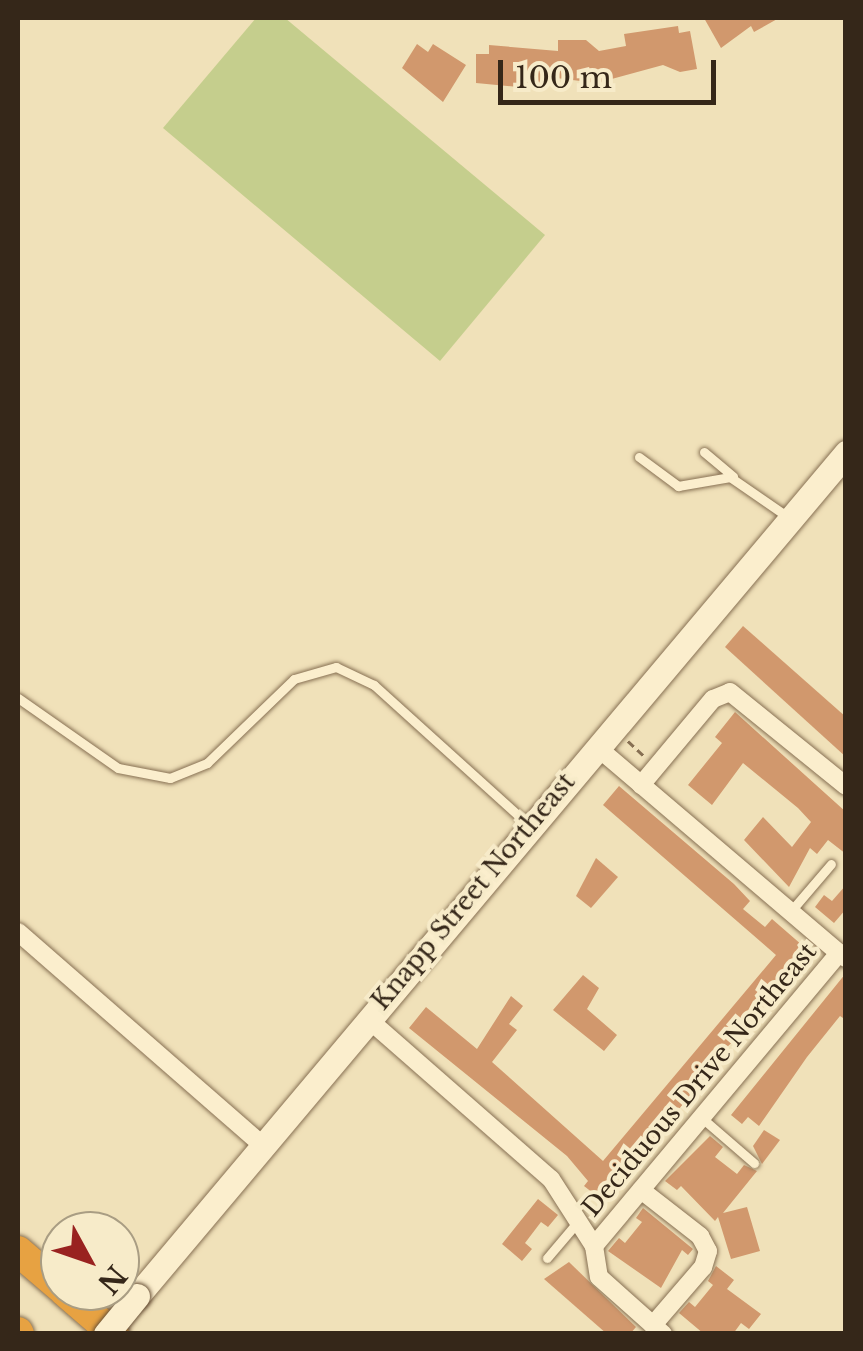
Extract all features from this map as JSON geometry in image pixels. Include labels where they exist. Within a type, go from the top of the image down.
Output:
[{"type":"highway","points":[[18,1251],[40,1270]]},
{"type":"highway","points":[[87,1311],[114,1334]]},
{"type":"main road","name":"Knapp Street Northeast","points":[[106,1334],[846,453]]},
{"type":"street","points":[[642,785],[713,699],[730,692],[846,786]]},
{"type":"street","points":[[597,747],[842,956]]},
{"type":"street","points":[[18,932],[264,1146]]},
{"type":"street","name":"Deciduous Drive Northeast","points":[[594,1246],[700,1116],[842,956]]},
{"type":"street","points":[[368,1019],[551,1179],[575,1226],[594,1246],[599,1277],[658,1329],[703,1267],[708,1250],[700,1236],[640,1190]]},
{"type":"lane","points":[[704,452],[790,519]]},
{"type":"lane","points":[[639,458],[678,486],[720,476],[737,480]]},
{"type":"lane","points":[[18,698],[118,768],[170,778],[206,763],[294,679],[336,667],[374,685],[530,826]]},
{"type":"lane","points":[[790,912],[831,864]]},
{"type":"lane","points":[[700,1116],[754,1163]]},
{"type":"lane","points":[[546,1258],[575,1226]]},
{"type":"path","points":[[626,740],[651,762]]},
{"type":"green space","points":[[256,18],[285,18],[545,235],[440,361],[163,128]]},
{"type":"building","points":[[704,18],[779,18],[754,32],[751,26],[721,48]]},
{"type":"building","points":[[678,26],[679,33],[690,31],[697,69],[680,72],[663,65],[597,83],[556,78],[556,84],[529,88],[476,83],[476,54],[489,54],[489,45],[558,51],[558,40],[586,40],[599,51],[626,46],[624,34]]},
{"type":"building","points":[[417,44],[428,52],[433,44],[466,65],[443,102],[402,68]]},
{"type":"building","points":[[743,626],[846,717],[846,757],[725,647]]},
{"type":"building","points":[[735,712],[846,812],[846,854],[828,840],[817,854],[810,848],[789,887],[744,840],[763,817],[792,847],[811,822],[798,808],[743,763],[712,805],[688,785],[722,743],[715,737]]},
{"type":"building","points":[[619,786],[734,884],[750,901],[743,909],[765,927],[772,919],[810,952],[799,965],[792,960],[758,1015],[751,1009],[735,1029],[741,1034],[694,1078],[700,1083],[675,1114],[669,1108],[653,1128],[659,1133],[636,1162],[629,1156],[605,1185],[611,1189],[602,1200],[584,1186],[588,1181],[567,1156],[409,1028],[426,1007],[477,1049],[511,996],[523,1006],[509,1024],[517,1030],[492,1062],[603,1161],[776,955],[603,805]]},
{"type":"building","points":[[596,858],[618,877],[591,908],[576,896]]},
{"type":"building","points":[[846,885],[846,909],[834,923],[815,907],[824,895],[832,901]]},
{"type":"building","points":[[846,973],[846,1020],[840,1016],[759,1126],[748,1117],[742,1124],[731,1115]]},
{"type":"building","points":[[583,975],[599,988],[587,1009],[617,1035],[604,1051],[553,1010]]},
{"type":"building","points":[[764,1130],[780,1140],[762,1164],[753,1146]]},
{"type":"building","points":[[710,1136],[723,1147],[715,1157],[737,1174],[744,1165],[757,1171],[723,1213],[747,1207],[760,1251],[731,1259],[718,1217],[715,1221],[681,1186],[677,1190],[665,1181]]},
{"type":"building","points":[[538,1199],[558,1215],[548,1227],[541,1222],[525,1243],[532,1249],[522,1261],[502,1244]]},
{"type":"building","points":[[643,1208],[693,1249],[688,1255],[682,1250],[661,1288],[608,1251],[619,1238],[625,1243],[642,1222],[636,1218]]},
{"type":"building","points":[[569,1262],[636,1327],[630,1334],[607,1334],[544,1279]]},
{"type":"building","points":[[716,1266],[734,1280],[727,1289],[761,1314],[749,1329],[741,1323],[733,1334],[704,1334],[679,1313],[689,1302],[695,1307],[713,1285],[708,1281]]}]
